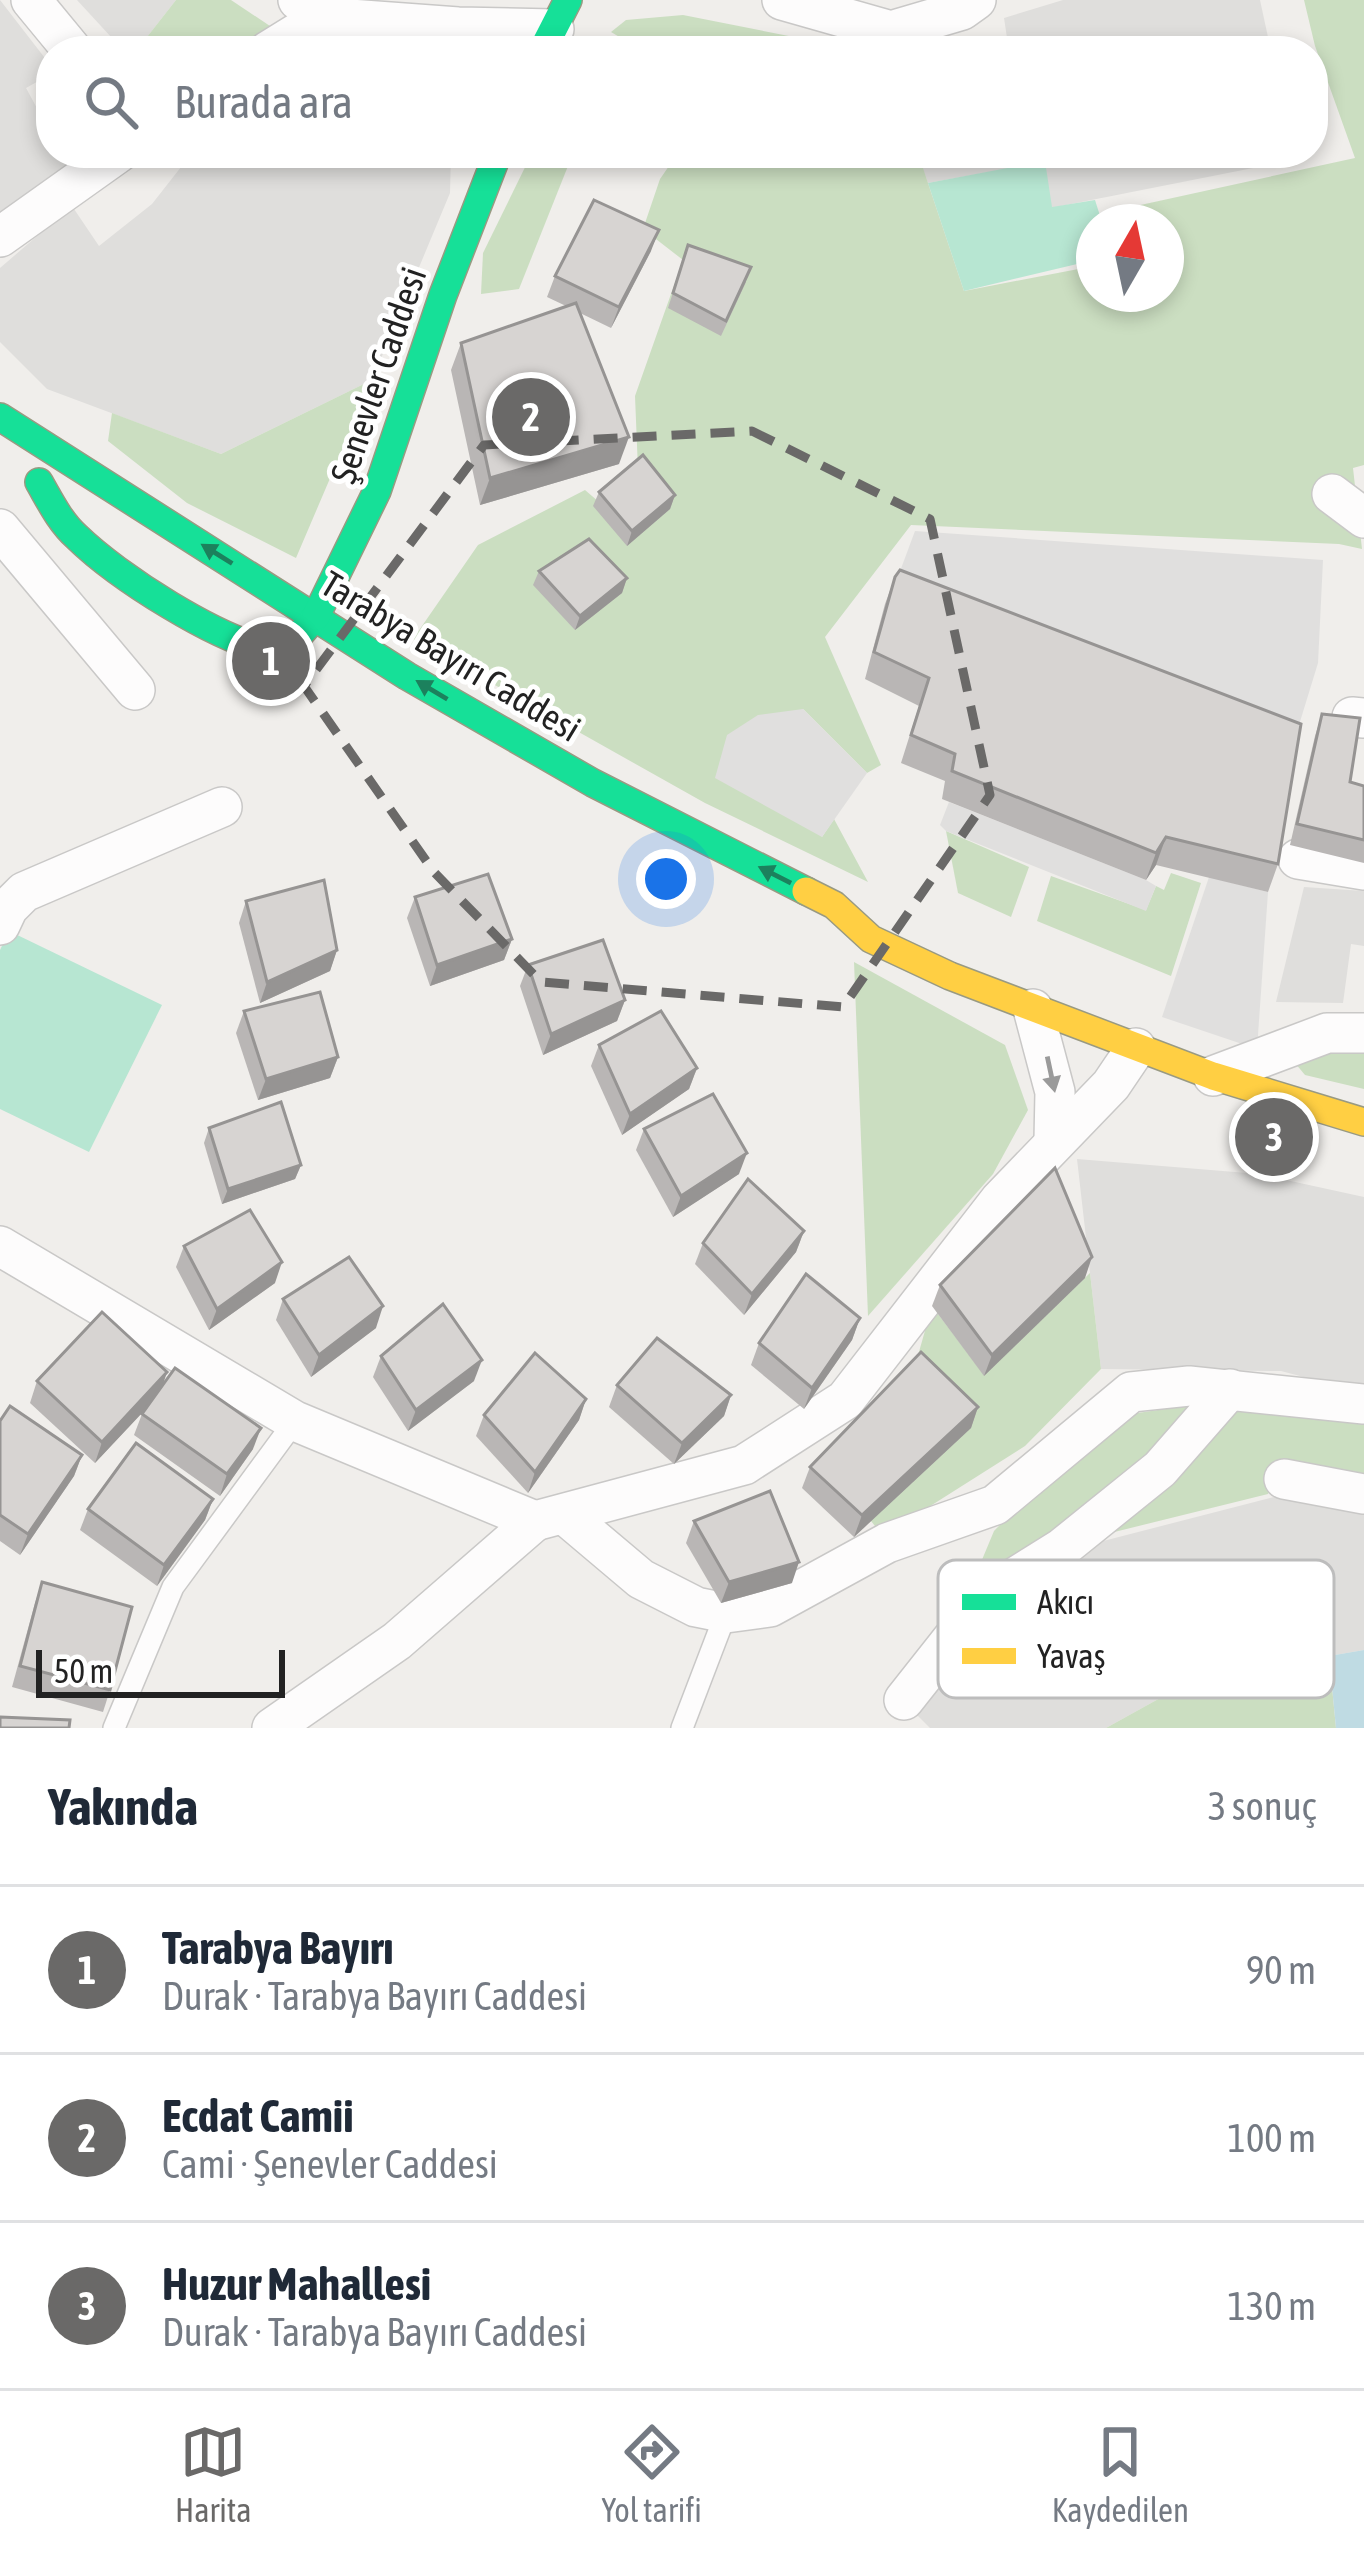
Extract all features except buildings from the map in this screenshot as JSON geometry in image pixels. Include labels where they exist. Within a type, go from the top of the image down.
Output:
[{"type":"main road","name":"Şenevler Caddesi","points":[[294,642],[316,616],[377,491],[443,295],[492,168]]},
{"type":"main road","name":"Tarabya Bayırı Caddesi","points":[[0,417],[407,676],[592,783],[834,905],[871,939],[1136,1048],[1364,1122]]},
{"type":"main road","points":[[92,516],[30,475],[75,536],[101,557],[247,646],[279,650],[294,642]]},
{"type":"main road","name":"Tarabya Bayırı Caddesi","points":[[244,611],[322,659]]},
{"type":"main road","name":"Tarabya Bayırı Caddesi","points":[[828,935],[871,939]]},
{"type":"street","points":[[31,0],[61,36]]},
{"type":"street","points":[[805,3],[891,31],[962,10],[976,0]]},
{"type":"street","points":[[283,36],[311,9],[555,27]]},
{"type":"street","points":[[0,236],[97,168]]},
{"type":"street","points":[[1332,494],[1364,518]]},
{"type":"street","points":[[0,529],[135,690]]},
{"type":"street","points":[[0,925],[24,892],[222,807]]},
{"type":"street","points":[[1298,859],[1364,870]]},
{"type":"street","points":[[1033,1009],[1055,1092],[1054,1140]]},
{"type":"street","points":[[1213,1076],[1327,1033],[1364,1034]]},
{"type":"street","points":[[272,1728],[397,1641],[550,1517],[744,1466],[845,1400],[1000,1200],[1111,1085],[1136,1048]]},
{"type":"street","points":[[3,1256],[295,1420],[550,1517],[641,1579],[696,1607],[726,1613],[770,1607],[887,1543],[995,1505],[1131,1392],[1189,1386],[1364,1404]]},
{"type":"street","points":[[1043,1560],[1160,1469],[1230,1390]]},
{"type":"street","points":[[1284,1479],[1364,1494]]},
{"type":"street","points":[[904,1700],[938,1657]]},
{"type":"lane","points":[[114,1728],[173,1587],[295,1420]]},
{"type":"lane","points":[[682,1728],[726,1613]]},
{"type":"highlighted area","points":[[752,431],[930,519],[990,795],[843,1007],[541,982],[434,872],[304,686],[484,445]]},
{"type":"shaded area","points":[[0,0],[36,47],[36,82],[26,88],[36,106],[36,168],[69,168],[72,173],[0,218]]},
{"type":"shaded area","points":[[77,0],[176,0],[148,36],[110,36]]},
{"type":"shaded area","points":[[1063,0],[1260,0],[1268,36],[1007,36],[1004,18]]},
{"type":"shaded area","points":[[180,168],[451,168],[450,193],[372,380],[221,454],[47,389],[0,342],[0,268],[72,206],[99,246],[152,204]]},
{"type":"shaded area","points":[[922,168],[1011,168],[928,183]]},
{"type":"shaded area","points":[[1045,168],[1254,168],[1051,208]]},
{"type":"shaded area","points":[[915,531],[1323,560],[1318,663],[1291,751],[890,598]]},
{"type":"shaded area","points":[[803,709],[867,773],[822,837],[715,778],[727,735],[758,715]]},
{"type":"shaded area","points":[[949,802],[1146,880],[1156,886],[1146,911],[946,831],[940,825]]},
{"type":"shaded area","points":[[1209,877],[1268,892],[1257,1049],[1162,1017]]},
{"type":"shaded area","points":[[1304,887],[1364,891],[1364,946],[1351,944],[1343,1003],[1276,1002]]},
{"type":"shaded area","points":[[1077,1159],[1259,1174],[1364,1197],[1364,1393],[1281,1371],[1101,1369]]},
{"type":"shaded area","points":[[1297,1491],[1364,1506],[1364,1650],[1334,1655],[1334,1560],[1066,1560],[1080,1547]]},
{"type":"shaded area","points":[[938,1681],[938,1698],[1160,1698],[1106,1728],[930,1728],[910,1708]]},
{"type":"green space","points":[[176,0],[231,0],[270,26],[257,36],[148,36]]},
{"type":"green space","points":[[1304,0],[1364,0],[1364,465],[1353,468],[1362,549],[1339,544],[911,525],[825,637],[881,765],[867,773],[803,709],[822,837],[834,819],[868,882],[705,803],[413,639],[478,545],[585,490],[599,502],[638,470],[635,396],[683,260],[643,229],[668,168],[923,168],[964,291],[1076,269],[1076,312],[1184,312],[1184,204],[1145,204],[1309,168],[1328,168],[1328,164],[1355,158],[1328,82],[1328,36],[1313,36]]},
{"type":"green space","points":[[683,15],[789,36],[618,36],[611,32],[626,20]]},
{"type":"green space","points":[[525,168],[567,168],[519,289],[481,294],[483,253]]},
{"type":"green space","points":[[1008,168],[1046,168],[1052,207],[1095,200],[1096,204],[1076,204],[1076,264],[964,291],[928,183]]},
{"type":"green space","points":[[372,380],[296,558],[187,503],[108,441],[112,413],[221,454]]},
{"type":"green space","points":[[946,831],[1029,867],[1011,917],[958,893]]},
{"type":"green space","points":[[1171,873],[1201,883],[1171,976],[1037,921],[1051,876],[1146,910],[1156,886],[1164,890]]},
{"type":"green space","points":[[9,931],[162,1005],[89,1152],[0,1109],[0,950]]},
{"type":"green space","points":[[854,962],[1005,1045],[1028,1110],[993,1174],[868,1316]]},
{"type":"green space","points":[[1364,1053],[1364,1089],[1305,1075],[1295,1063],[1304,1054]]},
{"type":"green space","points":[[1090,1273],[1101,1369],[1025,1446],[883,1536],[871,1521],[932,1306],[984,1375]]},
{"type":"green space","points":[[1226,1400],[1364,1412],[1364,1486],[1277,1477],[1268,1494],[1082,1540],[1058,1560],[982,1560],[994,1531],[1037,1487],[1124,1415]]},
{"type":"green space","points":[[1160,1698],[1333,1698],[1336,1728],[1106,1728]]},
{"type":"water","points":[[1364,1650],[1364,1728],[1336,1728],[1334,1655]]},
{"type":"traffic: fast","points":[[550,36],[568,0]]},
{"type":"traffic: fast","points":[[316,616],[377,491],[443,295],[492,168]]},
{"type":"traffic: fast","points":[[0,417],[407,676],[593,783],[806,891]]},
{"type":"traffic: fast","points":[[39,482],[65,525],[95,553],[142,588],[226,635],[274,651],[293,642],[316,616]]},
{"type":"traffic: slow","points":[[806,891],[834,905],[871,939],[950,976],[1213,1076],[1364,1122]]},
{"type":"place","name":"Ecdat Camii","points":[[531,417]]},
{"type":"place","name":"Tarabya Bayırı","points":[[271,661]]},
{"type":"place","name":"Huzur Mahallesi","points":[[1274,1137]]}]
